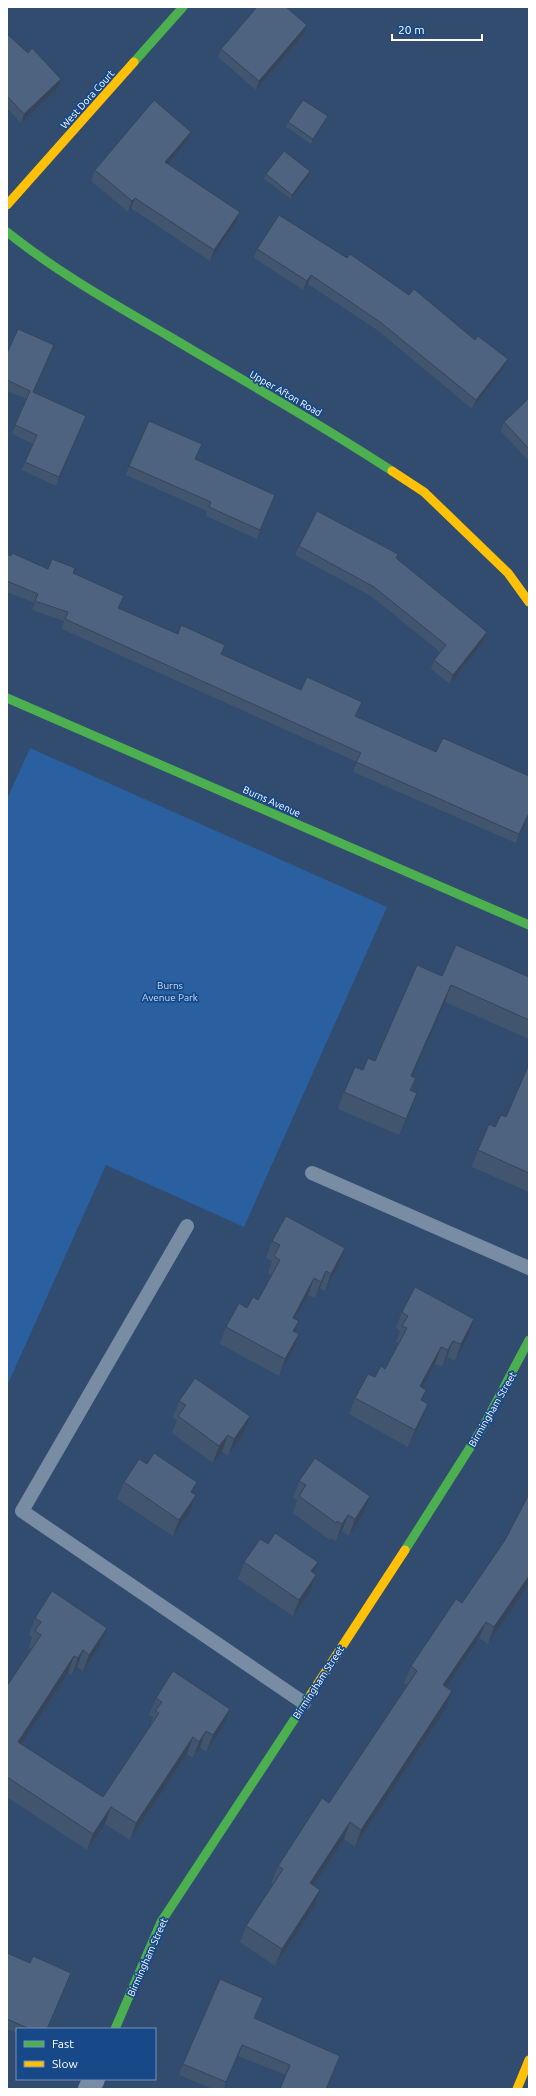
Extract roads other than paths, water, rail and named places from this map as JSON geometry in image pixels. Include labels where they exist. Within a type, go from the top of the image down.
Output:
[{"type":"street","name":"West Dora Court","points":[[7,205],[183,7]]},
{"type":"street","name":"Upper Afton Road","points":[[7,232],[36,255],[90,290],[341,438],[418,488],[508,573],[529,602]]},
{"type":"street","name":"Burns Avenue","points":[[7,698],[529,925]]},
{"type":"street","name":"Birmingham Street","points":[[115,2028],[161,1922],[472,1444],[517,1366],[529,1340]]},
{"type":"street","points":[[517,2089],[529,2060]]},
{"type":"street","points":[[89,2089],[94,2080]]},
{"type":"lane","points":[[312,1173],[529,1268]]},
{"type":"lane","points":[[187,1226],[22,1511],[304,1703]]},
{"type":"park label","name":"Burns Avenue Park","points":[[170,990]]}]
